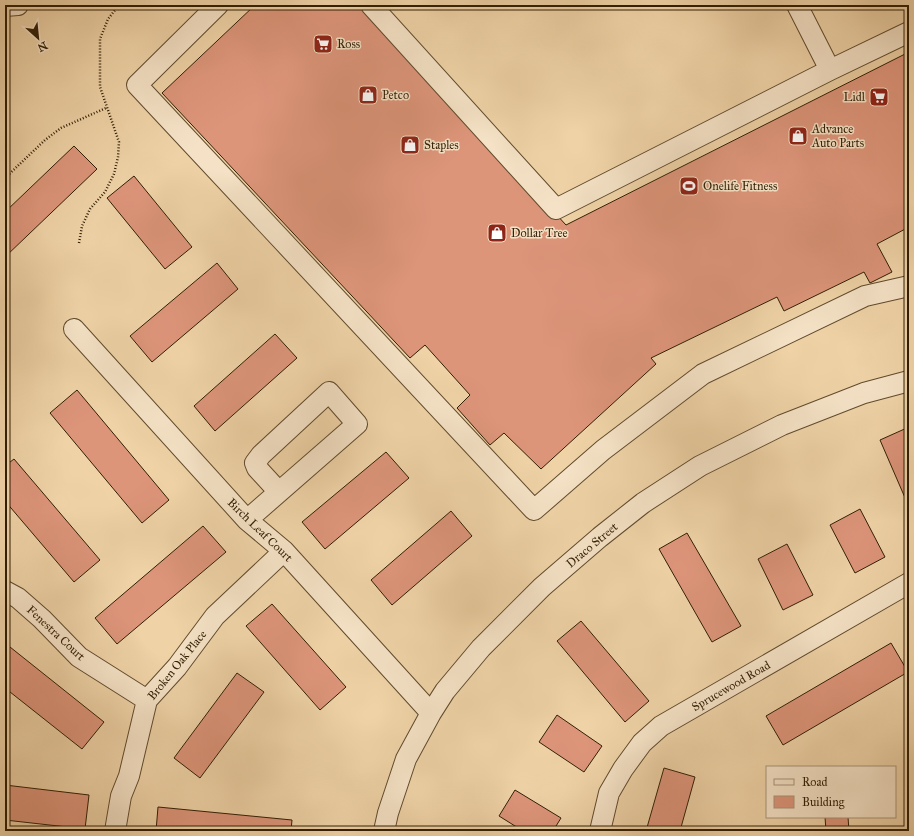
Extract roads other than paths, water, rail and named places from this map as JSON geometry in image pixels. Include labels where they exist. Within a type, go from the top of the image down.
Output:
[{"type":"street","points":[[5,6],[18,5]]},
{"type":"street","points":[[218,5],[137,85],[534,510],[603,450],[703,374],[865,296],[909,286]]},
{"type":"street","points":[[371,5],[556,210],[830,70],[909,32]]},
{"type":"street","points":[[797,5],[830,70]]},
{"type":"street","name":"Birch Leaf Court","points":[[74,329],[247,520],[284,551],[431,713]]},
{"type":"street","name":"Draco Street","points":[[384,831],[388,813],[406,760],[431,713],[445,691],[481,648],[542,587],[600,537],[644,503],[700,466],[782,425],[864,393],[909,380]]},
{"type":"street","points":[[247,520],[357,424],[329,392],[261,455],[255,463],[257,468],[279,492]]},
{"type":"street","name":"Broken Oak Place","points":[[115,831],[121,796],[128,776],[147,700],[177,667],[215,616],[284,551]]},
{"type":"street","name":"Sprucewood Road","points":[[600,831],[609,793],[623,769],[642,743],[661,726],[909,583]]},
{"type":"street","name":"Fenestra Court","points":[[5,591],[18,598],[42,619],[79,657],[147,700]]},
{"type":"place","name":"Ross","points":[[323,44]]},
{"type":"place","name":"Petco","points":[[368,95]]},
{"type":"place","name":"Lidl","points":[[879,97]]},
{"type":"place","name":"Advance Auto Parts","points":[[798,136]]},
{"type":"place","name":"Staples","points":[[410,145]]},
{"type":"place","name":"Onelife Fitness","points":[[689,186]]},
{"type":"place","name":"Dollar Tree","points":[[497,233]]}]
